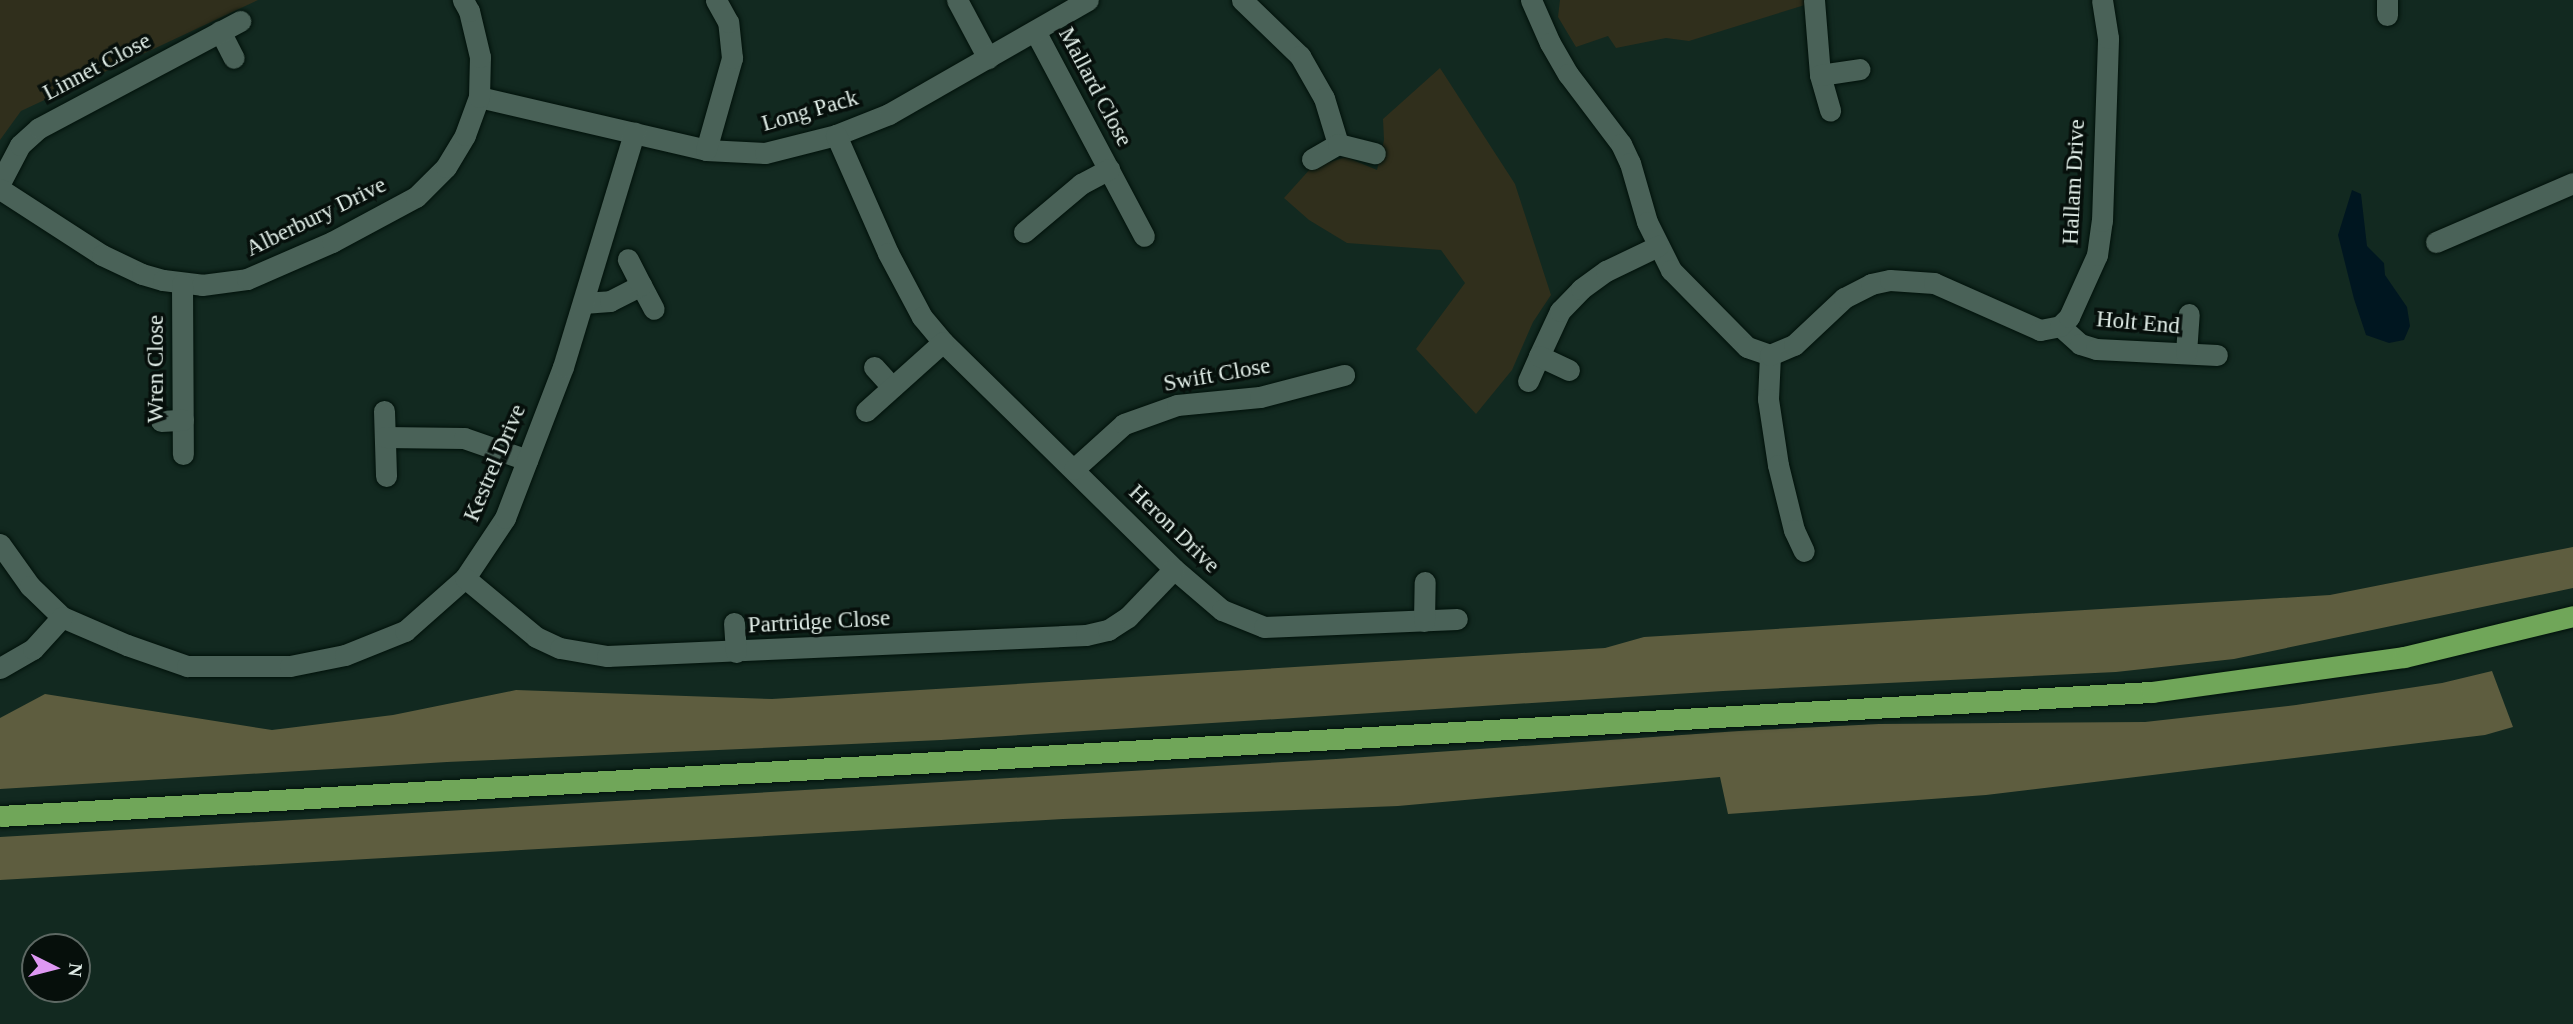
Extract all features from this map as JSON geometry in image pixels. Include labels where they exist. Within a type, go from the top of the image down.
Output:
[{"type":"highway","points":[[0,816],[2152,692],[2404,657],[2573,616]]},
{"type":"street","name":"Alberbury Drive","points":[[0,189],[102,255],[142,274],[182,284],[202,285],[247,279],[332,242],[416,197],[446,167],[465,135],[479,97],[480,57],[469,11],[463,0]]},
{"type":"street","points":[[706,150],[732,58],[728,22],[716,0]]},
{"type":"street","points":[[957,0],[988,58]]},
{"type":"street","name":"Long Pack","points":[[479,97],[706,150],[765,153],[836,135],[889,114],[1088,0]]},
{"type":"street","points":[[1242,0],[1300,56],[1324,98],[1338,144]]},
{"type":"street","points":[[1531,0],[1550,43],[1568,74],[1621,144],[1658,246],[1671,270],[1747,347],[1770,355],[1794,345],[1844,298],[1871,284],[1890,279],[1934,284],[2040,330],[2060,326]]},
{"type":"street","points":[[1814,0],[1820,75],[1830,111]]},
{"type":"street","name":"Hallam Drive","points":[[2060,326],[2069,317],[2088,280],[2097,255],[2102,221],[2108,38],[2102,0]]},
{"type":"street","name":"Linnet Close","points":[[0,183],[20,145],[39,128],[240,20]]},
{"type":"street","name":"Mallard Close","points":[[1035,30],[1144,236]]},
{"type":"street","points":[[220,31],[234,58]]},
{"type":"street","points":[[1820,75],[1860,69]]},
{"type":"street","name":"Kestrel Drive","points":[[0,544],[30,586],[62,617],[127,645],[187,666],[290,666],[345,654],[405,631],[465,578],[505,518],[563,367],[634,133]]},
{"type":"street","name":"Heron Drive","points":[[836,135],[905,288],[922,317],[943,342],[1174,569],[1222,610],[1264,627],[1457,620]]},
{"type":"street","points":[[1312,159],[1338,144],[1375,153]]},
{"type":"street","name":"Mallard Close","points":[[1024,232],[1081,184],[1109,169]]},
{"type":"street","points":[[2436,242],[2573,183]]},
{"type":"street","points":[[1528,381],[1560,311],[1581,289],[1606,271],[1658,246]]},
{"type":"street","points":[[628,259],[654,309]]},
{"type":"street","name":"Wren Close","points":[[182,284],[183,454]]},
{"type":"street","points":[[583,303],[610,301],[641,285]]},
{"type":"street","points":[[2186,353],[2189,314]]},
{"type":"street","name":"Holt End","points":[[2060,326],[2080,344],[2096,349],[2217,355]]},
{"type":"street","points":[[866,411],[943,342]]},
{"type":"street","points":[[1770,355],[1769,398],[1778,465],[1794,530],[1804,551]]},
{"type":"street","points":[[1539,356],[1569,370]]},
{"type":"street","points":[[874,368],[892,387]]},
{"type":"street","name":"Swift Close","points":[[1074,469],[1124,424],[1177,405],[1259,397],[1344,375]]},
{"type":"street","points":[[384,411],[386,477]]},
{"type":"street","points":[[161,421],[183,420]]},
{"type":"street","points":[[385,438],[464,438],[527,460]]},
{"type":"street","name":"Partridge Close","points":[[465,578],[536,637],[560,648],[607,656],[1086,635],[1108,630],[1128,617],[1174,569]]},
{"type":"street","points":[[1424,621],[1425,582]]},
{"type":"street","points":[[0,668],[33,649],[62,617]]},
{"type":"street","points":[[734,623],[736,652]]},
{"type":"shaded area","points":[[0,0],[258,0],[21,111],[0,140]]},
{"type":"shaded area","points":[[1560,0],[1808,0],[1808,4],[1689,41],[1666,38],[1616,48],[1608,36],[1576,47],[1558,17]]},
{"type":"shaded area","points":[[1440,68],[1515,184],[1551,295],[1533,322],[1512,370],[1476,414],[1416,349],[1465,283],[1441,250],[1347,243],[1309,220],[1284,198],[1311,168],[1346,157],[1377,170],[1384,140],[1383,119]]},
{"type":"shaded area","points":[[2573,547],[2573,588],[2234,659],[2116,672],[1723,691],[941,740],[447,762],[0,789],[0,718],[45,694],[272,730],[393,715],[516,690],[772,699],[1605,648],[1644,637],[2330,595]]},
{"type":"shaded area","points":[[2492,671],[2513,727],[2485,735],[1986,795],[1728,814],[1720,777],[1398,806],[1063,819],[0,880],[0,837],[1336,759],[1739,731],[1879,724],[2145,722],[2296,705],[2442,683]]},
{"type":"water","points":[[2352,190],[2361,194],[2367,246],[2384,263],[2385,275],[2407,307],[2410,326],[2404,340],[2389,343],[2366,335],[2338,235]]}]
